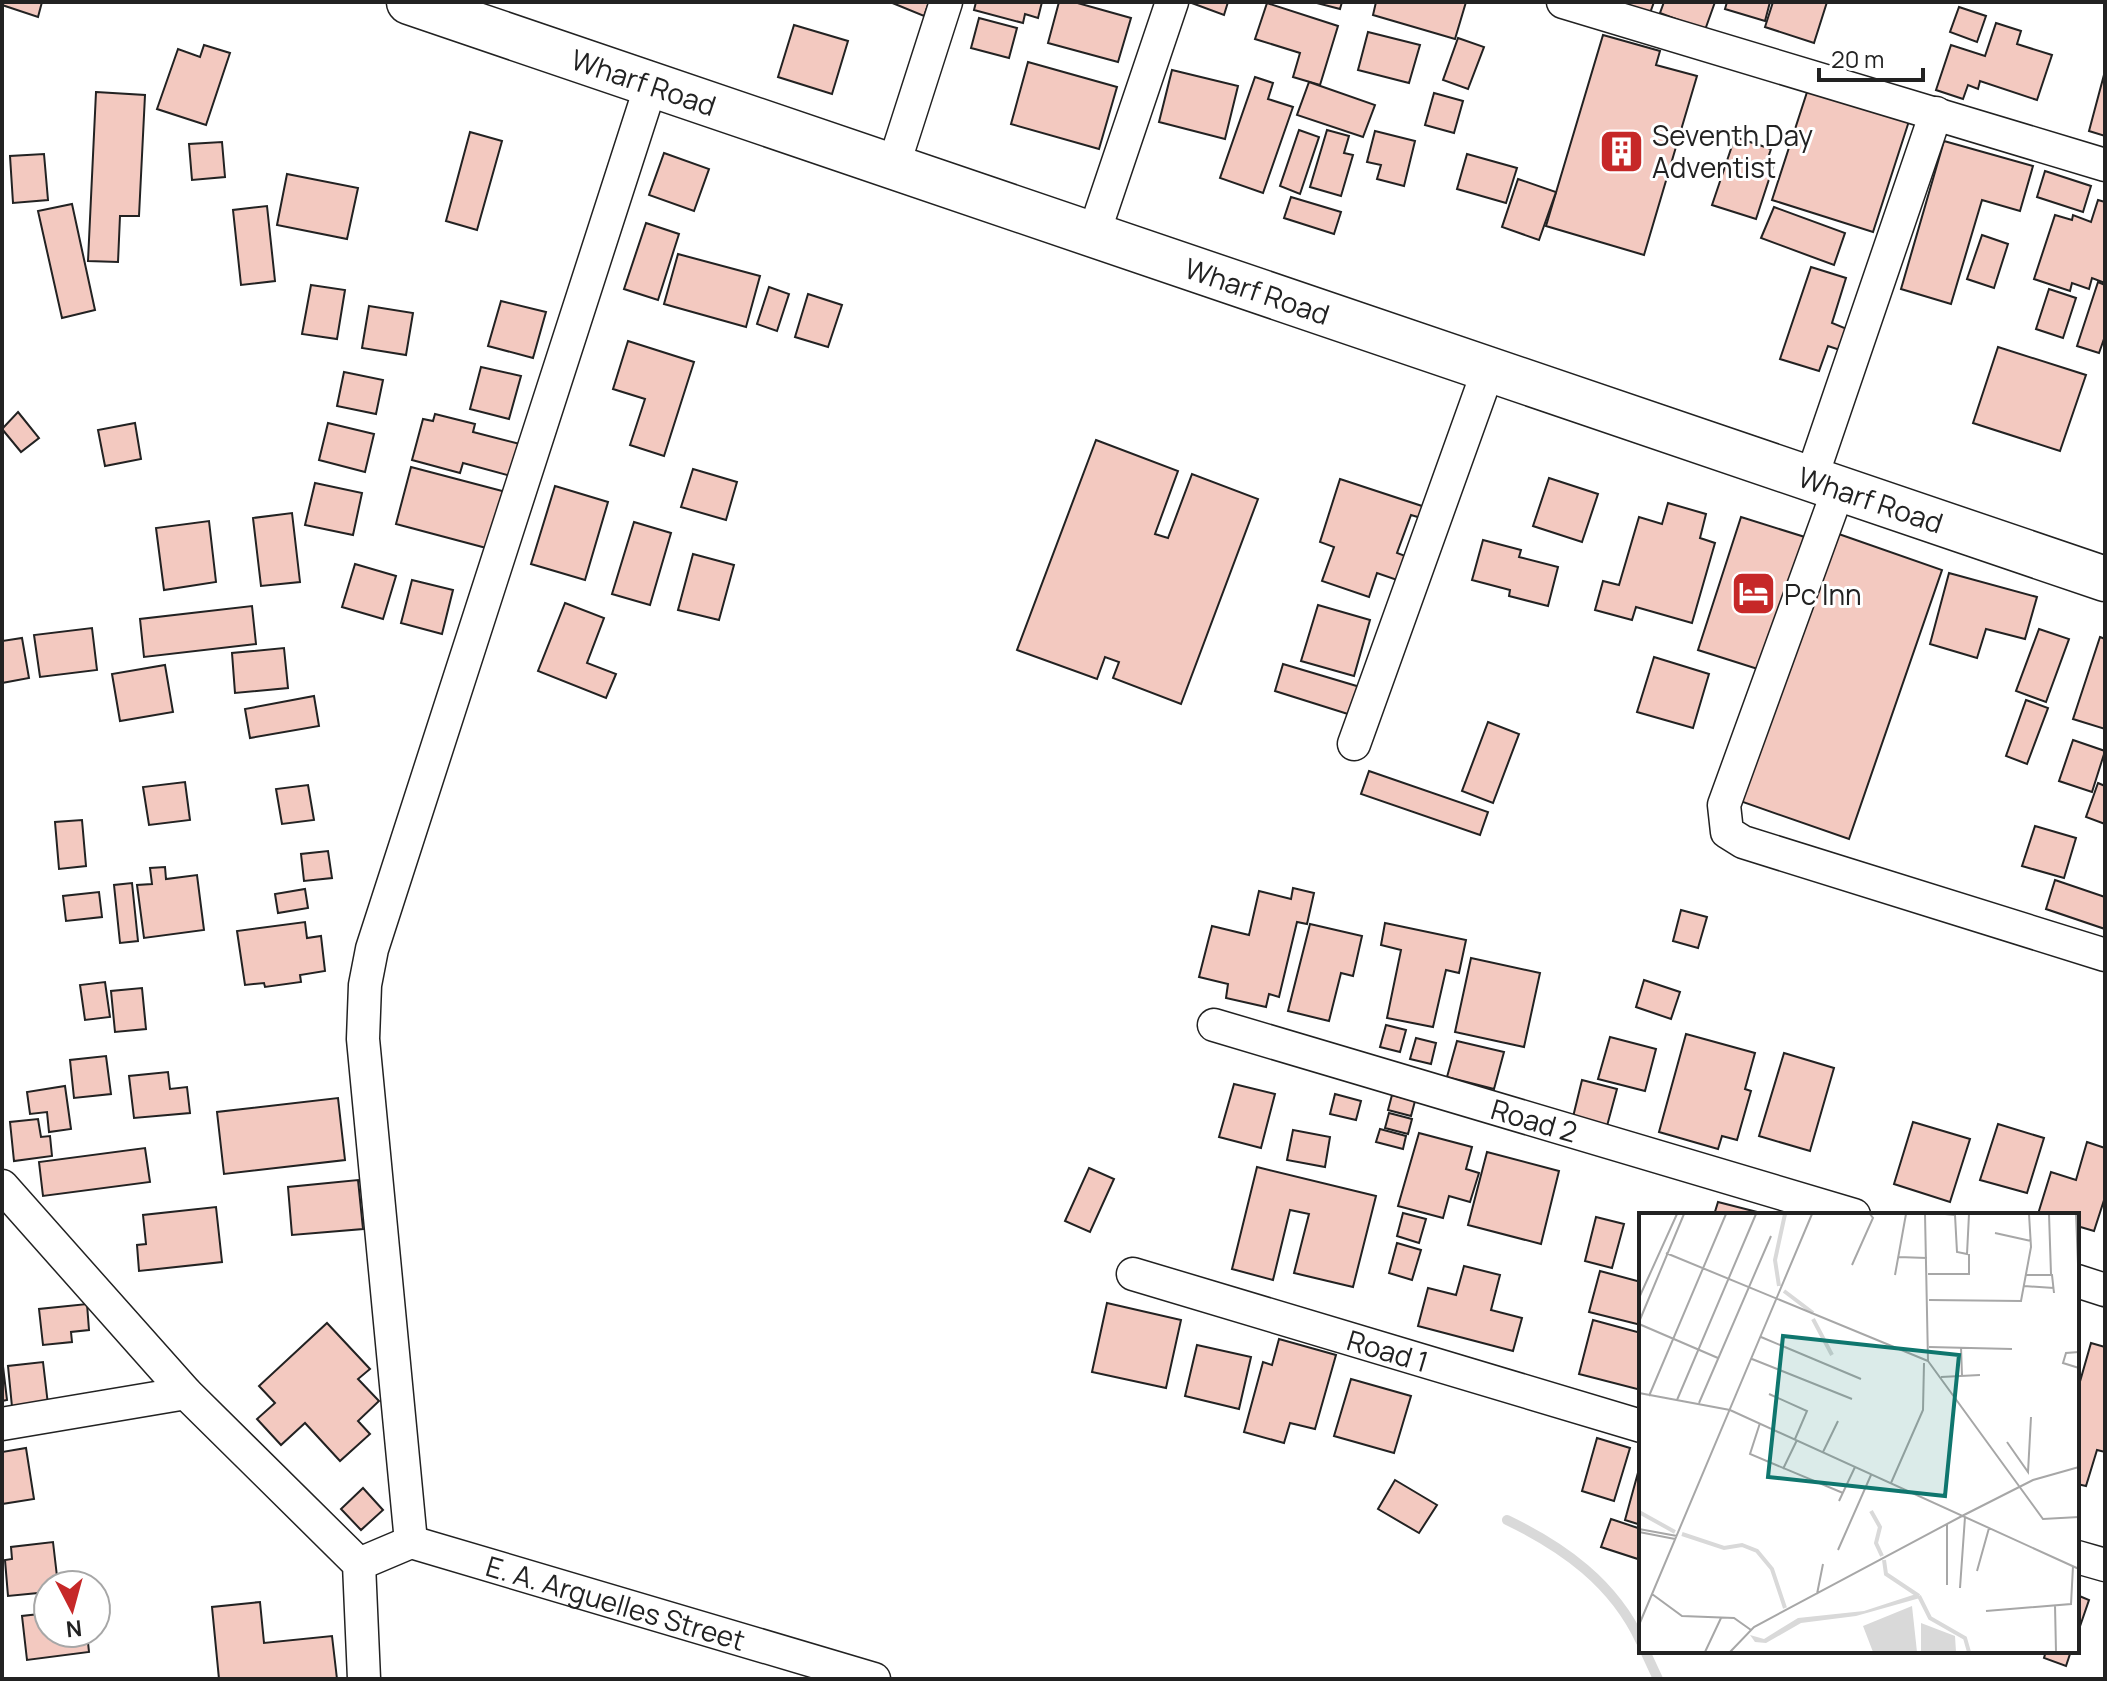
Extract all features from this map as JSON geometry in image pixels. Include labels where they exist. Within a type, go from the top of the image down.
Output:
[{"type":"main road","name":"Wharf Road","points":[[409,2],[894,164],[2105,579]]},
{"type":"street","points":[[894,164],[946,2]]},
{"type":"street","points":[[1094,233],[1172,2]]},
{"type":"street","points":[[1563,2],[2105,165]]},
{"type":"street","points":[[359,1564],[411,1542],[363,1039],[365,985],[372,949],[651,85]]},
{"type":"street","points":[[1936,113],[1825,484],[1724,805],[1727,832],[1743,842],[2105,955]]},
{"type":"street","points":[[1354,744],[1489,368]]},
{"type":"street","name":"Road 2","points":[[1214,1025],[1847,1213]]},
{"type":"street","points":[[2,1186],[186,1393],[359,1564],[364,1679]]},
{"type":"street","name":"Road 1","points":[[1133,1274],[1639,1425]]},
{"type":"street","points":[[2079,1282],[2105,1290]]},
{"type":"street","points":[[2,1424],[186,1393]]},
{"type":"street","name":"E. A. Arguelles Street","points":[[411,1542],[874,1679]]},
{"type":"street","points":[[2079,1558],[2105,1565]]},
{"type":"building","points":[[2,2],[42,2],[38,17],[2,5]]},
{"type":"building","points":[[890,2],[929,2],[924,16]]},
{"type":"building","points":[[976,2],[1042,2],[1038,18],[1025,14],[1023,23],[974,10]]},
{"type":"building","points":[[1059,2],[1074,2],[1131,18],[1118,62],[1048,43]]},
{"type":"building","points":[[1189,2],[1228,2],[1224,15]]},
{"type":"building","points":[[1313,2],[1342,2],[1340,9]]},
{"type":"building","points":[[1376,2],[1466,2],[1455,39],[1373,15]]},
{"type":"building","points":[[1614,2],[1654,2],[1650,13]]},
{"type":"building","points":[[1664,2],[1715,2],[1705,30],[1660,13]]},
{"type":"building","points":[[1727,2],[1770,2],[1765,21],[1725,9]]},
{"type":"building","points":[[1773,2],[1827,2],[1814,43],[1765,27]]},
{"type":"building","points":[[1267,3],[1338,26],[1320,85],[1293,77],[1300,53],[1255,39]]},
{"type":"building","points":[[1959,7],[1986,16],[1977,42],[1950,32]]},
{"type":"building","points":[[979,18],[1017,28],[1009,58],[971,48]]},
{"type":"building","points":[[1996,23],[2021,31],[2017,44],[2052,55],[2037,100],[1980,81],[1978,89],[1968,85],[1963,99],[1936,90],[1951,45],[1985,56]]},
{"type":"building","points":[[794,25],[848,41],[832,94],[778,77]]},
{"type":"building","points":[[1368,32],[1420,45],[1409,83],[1358,70]]},
{"type":"building","name":"Seventh Day Adventist","points":[[1603,35],[1660,51],[1656,65],[1697,76],[1644,255],[1546,226]]},
{"type":"building","points":[[1458,38],[1484,47],[1468,89],[1443,80]]},
{"type":"building","points":[[204,45],[230,53],[206,125],[157,109],[178,49],[200,57]]},
{"type":"building","points":[[1028,62],[1117,87],[1099,149],[1011,124]]},
{"type":"building","points":[[1172,70],[1238,86],[1225,139],[1159,122]]},
{"type":"building","points":[[2105,71],[2105,136],[2089,131]]},
{"type":"building","points":[[1255,77],[1273,83],[1268,99],[1293,107],[1263,193],[1220,178]]},
{"type":"building","points":[[1309,82],[1375,105],[1363,137],[1297,115]]},
{"type":"building","points":[[1809,86],[1910,118],[1873,232],[1772,200]]},
{"type":"building","points":[[96,92],[145,95],[139,216],[120,216],[118,262],[88,261]]},
{"type":"building","points":[[1434,93],[1463,101],[1454,133],[1425,125]]},
{"type":"building","points":[[1299,130],[1319,137],[1300,194],[1280,186]]},
{"type":"building","points":[[1327,130],[1349,136],[1344,153],[1353,155],[1341,196],[1310,187]]},
{"type":"building","points":[[1375,131],[1415,141],[1404,186],[1377,179],[1381,165],[1367,162]]},
{"type":"building","points":[[470,132],[502,141],[477,230],[446,221]]},
{"type":"building","points":[[1735,137],[1771,149],[1767,161],[1774,164],[1756,219],[1712,205]]},
{"type":"building","points":[[1944,141],[2033,166],[2020,211],[1982,200],[1951,304],[1901,289]]},
{"type":"building","points":[[222,142],[225,177],[192,180],[189,144]]},
{"type":"building","points":[[664,153],[709,169],[694,211],[649,195]]},
{"type":"building","points":[[44,154],[48,200],[13,203],[10,156]]},
{"type":"building","points":[[1467,154],[1517,168],[1506,203],[1457,189]]},
{"type":"building","points":[[2045,171],[2091,186],[2083,212],[2037,197]]},
{"type":"building","points":[[287,174],[358,188],[347,239],[277,225]]},
{"type":"building","points":[[1518,179],[1556,192],[1539,240],[1502,227]]},
{"type":"building","points":[[1291,197],[1341,212],[1334,234],[1284,218]]},
{"type":"building","points":[[2098,200],[2105,202],[2105,283],[2092,278],[2089,289],[2072,283],[2070,291],[2034,279],[2055,215],[2072,220],[2073,215],[2091,222]]},
{"type":"building","points":[[72,204],[95,310],[62,318],[38,211]]},
{"type":"building","points":[[267,206],[275,281],[241,285],[233,210]]},
{"type":"building","points":[[1774,207],[1845,233],[1834,265],[1761,238]]},
{"type":"building","points":[[646,223],[679,234],[658,300],[624,289]]},
{"type":"building","points":[[1982,235],[2008,244],[1994,288],[1967,279]]},
{"type":"building","points":[[678,254],[760,276],[746,327],[664,304]]},
{"type":"building","points":[[1811,267],[1846,278],[1832,323],[1847,329],[1840,350],[1828,346],[1819,371],[1780,359]]},
{"type":"building","points":[[2098,282],[2105,285],[2105,336],[2099,353],[2077,346]]},
{"type":"building","points":[[311,285],[345,290],[337,339],[302,334]]},
{"type":"building","points":[[769,287],[789,294],[777,331],[757,324]]},
{"type":"building","points":[[2049,289],[2076,298],[2063,338],[2036,329]]},
{"type":"building","points":[[808,294],[842,305],[828,347],[795,337]]},
{"type":"building","points":[[501,301],[546,312],[533,358],[488,346]]},
{"type":"building","points":[[369,306],[413,313],[406,355],[362,348]]},
{"type":"building","points":[[628,341],[694,362],[664,456],[630,445],[645,399],[613,389]]},
{"type":"building","points":[[1998,347],[2086,375],[2060,451],[1973,423]]},
{"type":"building","points":[[481,367],[521,376],[509,419],[470,409]]},
{"type":"building","points":[[344,372],[383,380],[376,414],[337,406]]},
{"type":"building","points":[[18,412],[39,438],[21,452],[2,429]]},
{"type":"building","points":[[435,414],[475,424],[473,432],[520,444],[511,476],[463,463],[460,473],[412,460],[423,419],[433,421]]},
{"type":"building","points":[[135,423],[141,459],[105,466],[98,430]]},
{"type":"building","points":[[328,423],[374,434],[365,472],[319,460]]},
{"type":"building","points":[[1096,440],[1178,471],[1155,534],[1168,538],[1192,474],[1258,499],[1181,704],[1113,678],[1119,662],[1105,657],[1097,679],[1017,650]]},
{"type":"building","points":[[411,467],[506,492],[490,549],[396,524]]},
{"type":"building","points":[[693,469],[737,482],[726,520],[681,507]]},
{"type":"building","points":[[1549,478],[1598,494],[1582,542],[1533,526]]},
{"type":"building","points":[[1340,479],[1425,507],[1421,518],[1411,515],[1397,553],[1408,557],[1400,581],[1377,573],[1369,597],[1322,581],[1334,547],[1320,542]]},
{"type":"building","points":[[315,483],[362,493],[353,535],[305,525]]},
{"type":"building","points":[[555,486],[608,502],[585,580],[531,564]]},
{"type":"building","points":[[1668,503],[1706,514],[1700,538],[1715,543],[1692,623],[1636,607],[1632,620],[1595,610],[1603,581],[1619,585],[1639,517],[1662,524]]},
{"type":"building","points":[[292,513],[300,582],[261,586],[253,518]]},
{"type":"building","name":"Pc Inn","points":[[1741,517],[1808,538],[1764,671],[1698,650]]},
{"type":"building","points":[[209,521],[216,582],[164,590],[156,528]]},
{"type":"building","points":[[634,522],[671,533],[650,605],[612,594]]},
{"type":"building","points":[[1833,532],[1942,570],[1849,839],[1740,801]]},
{"type":"building","points":[[1483,540],[1521,550],[1519,557],[1558,567],[1548,606],[1509,596],[1510,590],[1472,580]]},
{"type":"building","points":[[693,554],[734,565],[719,620],[678,610]]},
{"type":"building","points":[[355,564],[396,576],[383,619],[342,607]]},
{"type":"building","points":[[1949,573],[2037,597],[2025,639],[1986,629],[1977,658],[1930,644]]},
{"type":"building","points":[[412,580],[453,590],[442,634],[401,623]]},
{"type":"building","points":[[565,603],[604,618],[587,663],[616,674],[606,698],[538,671]]},
{"type":"building","points":[[1318,605],[1370,620],[1354,676],[1301,661]]},
{"type":"building","points":[[252,606],[256,644],[144,657],[140,619]]},
{"type":"building","points":[[92,628],[97,670],[40,677],[34,635]]},
{"type":"building","points":[[2039,629],[2069,639],[2046,702],[2016,691]]},
{"type":"building","points":[[2100,637],[2105,639],[2105,729],[2073,719]]},
{"type":"building","points":[[22,638],[29,678],[2,683],[2,641]]},
{"type":"building","points":[[284,648],[288,688],[235,693],[232,653]]},
{"type":"building","points":[[1654,657],[1709,674],[1693,728],[1637,712]]},
{"type":"building","points":[[1283,664],[1360,687],[1351,715],[1275,691]]},
{"type":"building","points":[[165,665],[173,712],[120,721],[112,674]]},
{"type":"building","points":[[314,696],[319,726],[250,738],[245,709]]},
{"type":"building","points":[[2026,700],[2048,708],[2027,764],[2006,756]]},
{"type":"building","points":[[1488,722],[1519,734],[1493,803],[1462,791]]},
{"type":"building","points":[[2073,740],[2105,751],[2092,792],[2059,781]]},
{"type":"building","points":[[1369,771],[1488,812],[1480,835],[1361,794]]},
{"type":"building","points":[[185,782],[190,820],[149,825],[143,787]]},
{"type":"building","points":[[2098,783],[2105,786],[2105,824],[2086,817]]},
{"type":"building","points":[[308,785],[314,820],[282,824],[276,789]]},
{"type":"building","points":[[82,820],[86,866],[59,869],[55,822]]},
{"type":"building","points":[[2035,826],[2076,838],[2064,878],[2022,866]]},
{"type":"building","points":[[328,851],[332,878],[304,881],[301,854]]},
{"type":"building","points":[[165,867],[166,879],[197,875],[204,930],[144,938],[137,885],[152,884],[150,868]]},
{"type":"building","points":[[2055,880],[2105,897],[2105,929],[2046,909]]},
{"type":"building","points":[[132,883],[138,941],[120,943],[114,885]]},
{"type":"building","points":[[1293,888],[1314,893],[1307,924],[1297,922],[1279,997],[1269,994],[1266,1007],[1226,998],[1228,984],[1199,977],[1212,926],[1249,935],[1259,891],[1291,899]]},
{"type":"building","points":[[305,889],[308,908],[278,913],[275,894]]},
{"type":"building","points":[[99,892],[102,917],[66,921],[63,896]]},
{"type":"building","points":[[1681,910],[1707,917],[1698,948],[1673,941]]},
{"type":"building","points":[[305,922],[307,938],[321,936],[325,971],[300,975],[301,982],[265,987],[264,983],[245,985],[237,931]]},
{"type":"building","points":[[1385,923],[1466,940],[1459,973],[1446,970],[1433,1027],[1387,1018],[1401,950],[1381,945]]},
{"type":"building","points":[[1310,924],[1362,936],[1353,976],[1341,973],[1329,1021],[1288,1011]]},
{"type":"building","points":[[1471,958],[1540,973],[1524,1047],[1455,1032]]},
{"type":"building","points":[[1644,980],[1680,992],[1671,1019],[1636,1007]]},
{"type":"building","points":[[105,982],[110,1017],[85,1020],[80,985]]},
{"type":"building","points":[[142,988],[146,1029],[115,1032],[111,991]]},
{"type":"building","points":[[1386,1025],[1406,1030],[1400,1052],[1380,1047]]},
{"type":"building","points":[[1686,1034],[1755,1053],[1745,1089],[1751,1091],[1737,1140],[1722,1136],[1718,1149],[1659,1132]]},
{"type":"building","points":[[1610,1037],[1656,1049],[1645,1091],[1598,1079]]},
{"type":"building","points":[[1416,1038],[1436,1043],[1431,1064],[1410,1059]]},
{"type":"building","points":[[1457,1041],[1504,1052],[1494,1089],[1447,1077]]},
{"type":"building","points":[[1784,1053],[1834,1068],[1810,1151],[1759,1136]]},
{"type":"building","points":[[106,1056],[111,1094],[74,1098],[70,1060]]},
{"type":"building","points":[[168,1072],[170,1089],[187,1087],[190,1113],[134,1118],[129,1076]]},
{"type":"building","points":[[1582,1080],[1617,1089],[1607,1126],[1573,1117]]},
{"type":"building","points":[[1234,1084],[1275,1094],[1261,1148],[1219,1137]]},
{"type":"building","points":[[65,1086],[71,1129],[49,1132],[47,1112],[30,1114],[27,1092]]},
{"type":"building","points":[[1335,1094],[1361,1101],[1356,1120],[1330,1114]]},
{"type":"building","points":[[1392,1095],[1415,1101],[1411,1116],[1388,1110]]},
{"type":"building","points":[[338,1098],[345,1160],[224,1174],[217,1112]]},
{"type":"building","points":[[1389,1113],[1412,1119],[1408,1134],[1385,1128]]},
{"type":"building","points":[[38,1119],[41,1137],[50,1136],[52,1156],[14,1161],[10,1122]]},
{"type":"building","points":[[1913,1122],[1970,1139],[1950,1202],[1894,1184]]},
{"type":"building","points":[[1998,1124],[2044,1138],[2027,1193],[1980,1180]]},
{"type":"building","points":[[1380,1129],[1406,1136],[1403,1149],[1376,1142]]},
{"type":"building","points":[[1293,1130],[1330,1137],[1325,1167],[1287,1160]]},
{"type":"building","points":[[1419,1133],[1472,1147],[1466,1169],[1479,1173],[1470,1202],[1449,1196],[1443,1218],[1398,1206]]},
{"type":"building","points":[[2087,1142],[2105,1148],[2105,1197],[2094,1231],[2079,1227],[2079,1213],[2038,1213],[2051,1172],[2076,1180]]},
{"type":"building","points":[[145,1148],[150,1182],[43,1196],[39,1162]]},
{"type":"building","points":[[1487,1152],[1559,1171],[1541,1244],[1468,1225]]},
{"type":"building","points":[[1257,1167],[1376,1196],[1353,1287],[1294,1273],[1309,1214],[1290,1210],[1273,1280],[1232,1269]]},
{"type":"building","points":[[1089,1168],[1114,1179],[1090,1232],[1065,1221]]},
{"type":"building","points":[[358,1180],[363,1229],[292,1235],[288,1187]]},
{"type":"building","points":[[1718,1202],[1761,1213],[1715,1213]]},
{"type":"building","points":[[216,1207],[222,1262],[139,1271],[137,1245],[146,1244],[143,1215]]},
{"type":"building","points":[[1403,1213],[1426,1219],[1419,1243],[1397,1236]]},
{"type":"building","points":[[1596,1217],[1624,1224],[1612,1268],[1585,1261]]},
{"type":"building","points":[[1397,1243],[1421,1250],[1412,1280],[1389,1273]]},
{"type":"building","points":[[1464,1266],[1500,1275],[1491,1310],[1522,1318],[1513,1351],[1418,1326],[1428,1288],[1456,1295]]},
{"type":"building","points":[[1600,1271],[1639,1281],[1639,1324],[1589,1312]]},
{"type":"building","points":[[1107,1303],[1181,1320],[1166,1388],[1092,1372]]},
{"type":"building","points":[[87,1304],[89,1330],[71,1332],[72,1342],[43,1345],[39,1309]]},
{"type":"building","points":[[1593,1320],[1639,1332],[1639,1389],[1579,1374]]},
{"type":"building","points":[[327,1323],[370,1369],[358,1379],[379,1401],[358,1421],[370,1434],[340,1461],[305,1423],[281,1445],[257,1419],[275,1403],[259,1386]]},
{"type":"building","points":[[1279,1339],[1336,1355],[1315,1429],[1290,1423],[1284,1443],[1244,1432],[1263,1362],[1272,1365]]},
{"type":"building","points":[[2091,1343],[2105,1347],[2105,1452],[2097,1450],[2086,1486],[2079,1484],[2079,1385]]},
{"type":"building","points":[[1197,1345],[1251,1357],[1239,1409],[1185,1396]]},
{"type":"building","points":[[2,1358],[7,1400],[2,1401]]},
{"type":"building","points":[[43,1362],[49,1413],[13,1417],[8,1366]]},
{"type":"building","points":[[1351,1379],[1411,1396],[1394,1453],[1334,1436]]},
{"type":"building","points":[[1597,1438],[1630,1448],[1614,1501],[1582,1491]]},
{"type":"building","points":[[26,1448],[34,1499],[2,1504],[2,1452]]},
{"type":"building","points":[[1639,1469],[1639,1524],[1625,1520]]},
{"type":"building","points":[[1395,1480],[1437,1505],[1419,1533],[1378,1509]]},
{"type":"building","points":[[363,1488],[383,1510],[361,1530],[341,1509]]},
{"type":"building","points":[[1611,1519],[1639,1528],[1639,1559],[1601,1547]]},
{"type":"building","points":[[53,1542],[56,1569],[32,1569],[32,1594],[8,1596],[5,1560],[12,1559],[11,1547]]},
{"type":"building","points":[[2079,1596],[2089,1600],[2079,1629]]},
{"type":"building","points":[[260,1602],[264,1643],[332,1636],[337,1679],[219,1679],[212,1607]]},
{"type":"building","points":[[32,1615],[32,1649],[89,1649],[89,1652],[27,1660],[22,1616]]},
{"type":"building","points":[[2045,1653],[2070,1653],[2066,1666],[2044,1658]]},
{"type":"waterway","points":[[1507,1520],[1548,1542],[1585,1569],[1617,1602],[1639,1638]]},
{"type":"waterway","points":[[1646,1653],[1658,1679]]},
{"type":"place","name":"Seventh Day Adventist","points":[[1621,151]]},
{"type":"place","name":"Pc Inn","points":[[1753,594]]}]
